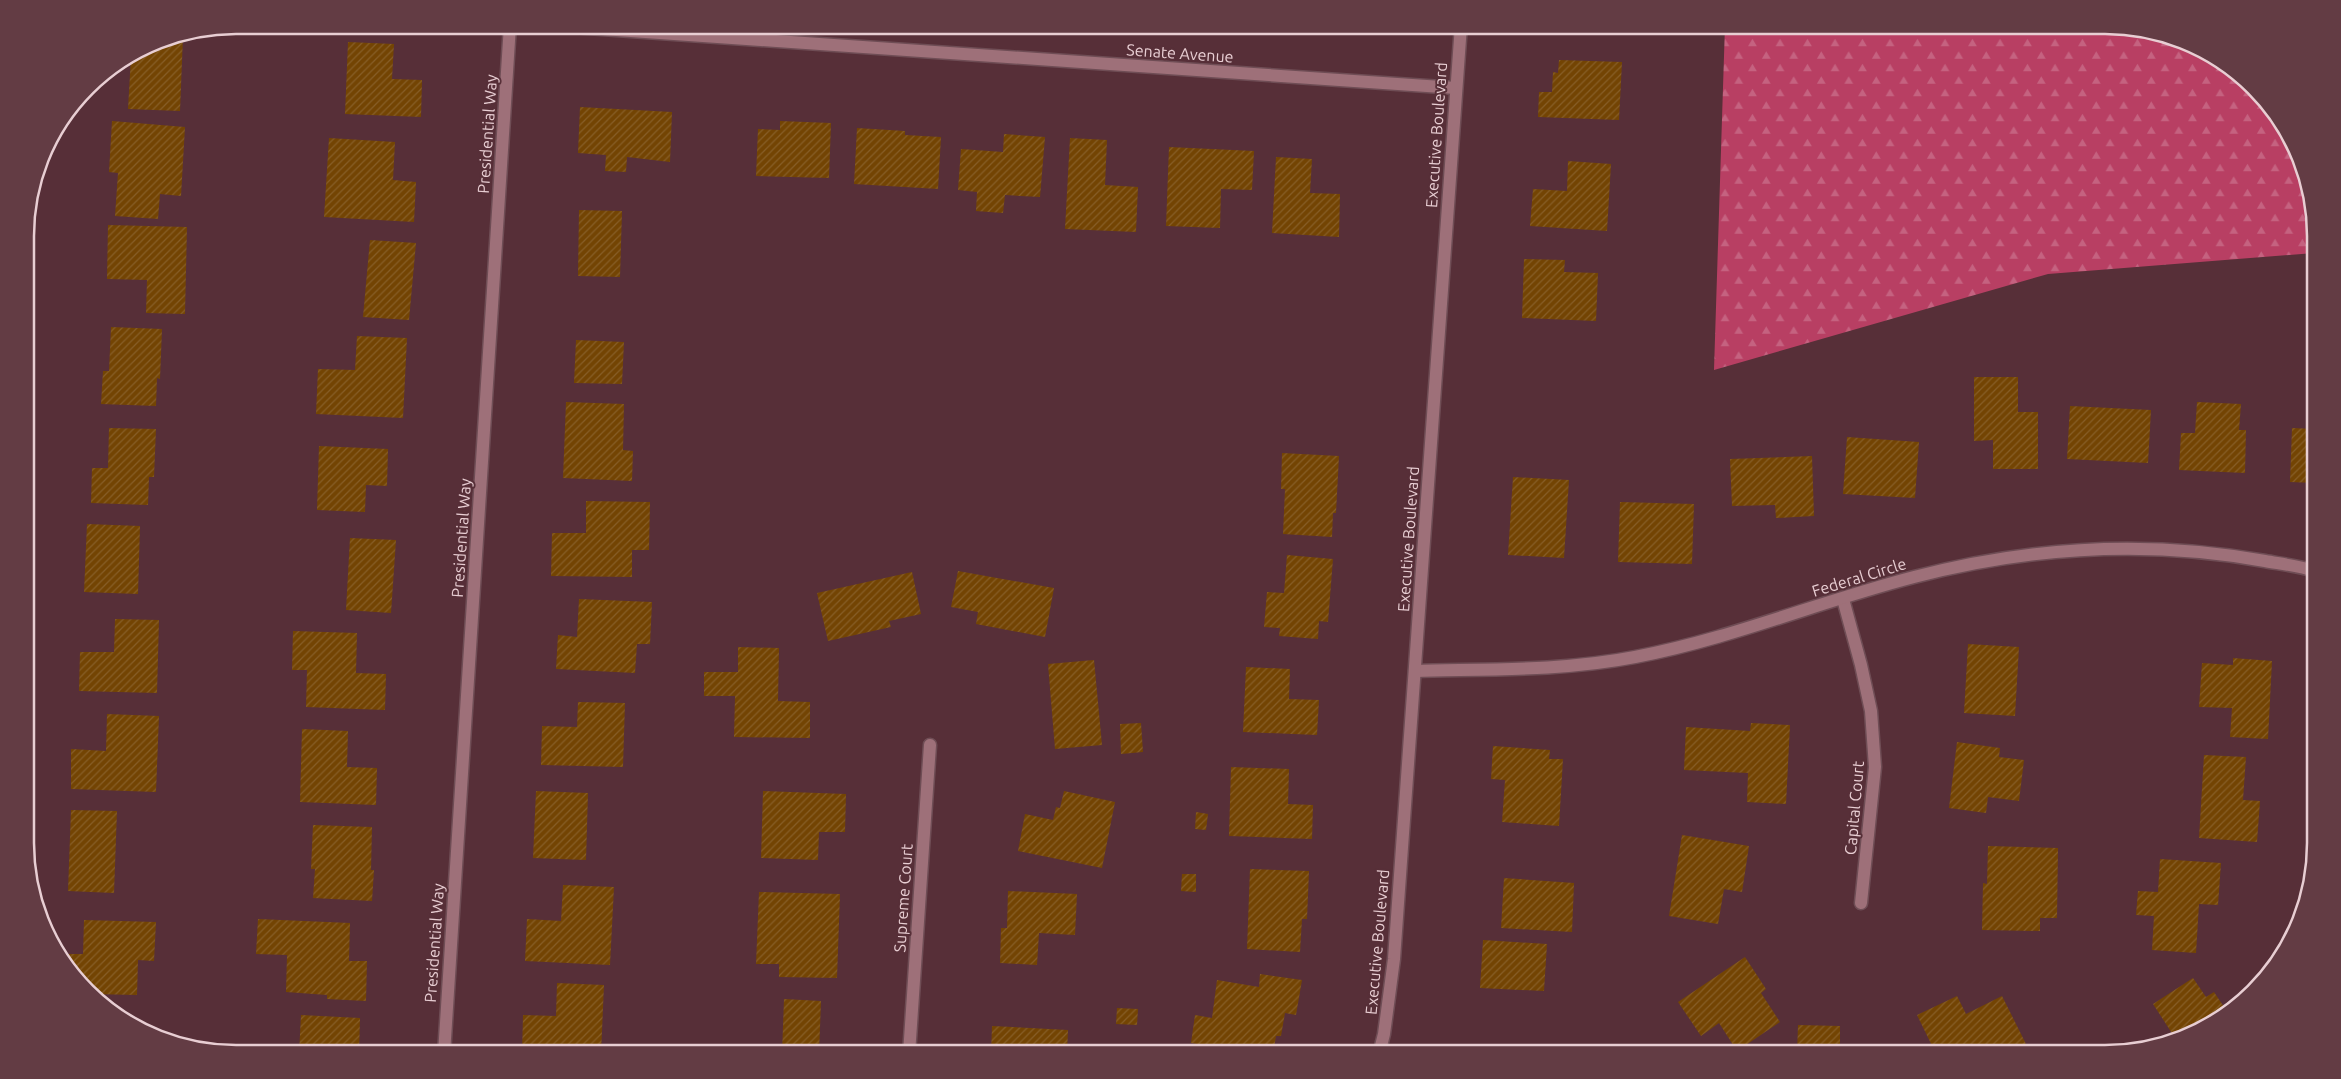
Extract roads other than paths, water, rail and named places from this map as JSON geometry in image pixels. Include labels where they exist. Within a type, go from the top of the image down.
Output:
[{"type":"street","name":"Presidential Way","points":[[445,1045],[509,34]]},
{"type":"street","name":"Senate Avenue","points":[[674,34],[1456,88]]},
{"type":"street","name":"Executive Boulevard","points":[[1381,1045],[1394,959],[1459,34]]},
{"type":"street","name":"Federal Circle","points":[[1415,671],[1564,666],[1636,657],[1722,635],[1960,566],[2048,553],[2096,549],[2152,548],[2231,555],[2307,569]]},
{"type":"street","name":"Capital Court","points":[[1842,599],[1861,665],[1871,711],[1875,768],[1861,903]]},
{"type":"street","name":"Supreme Court","points":[[910,1045],[930,745]]}]
